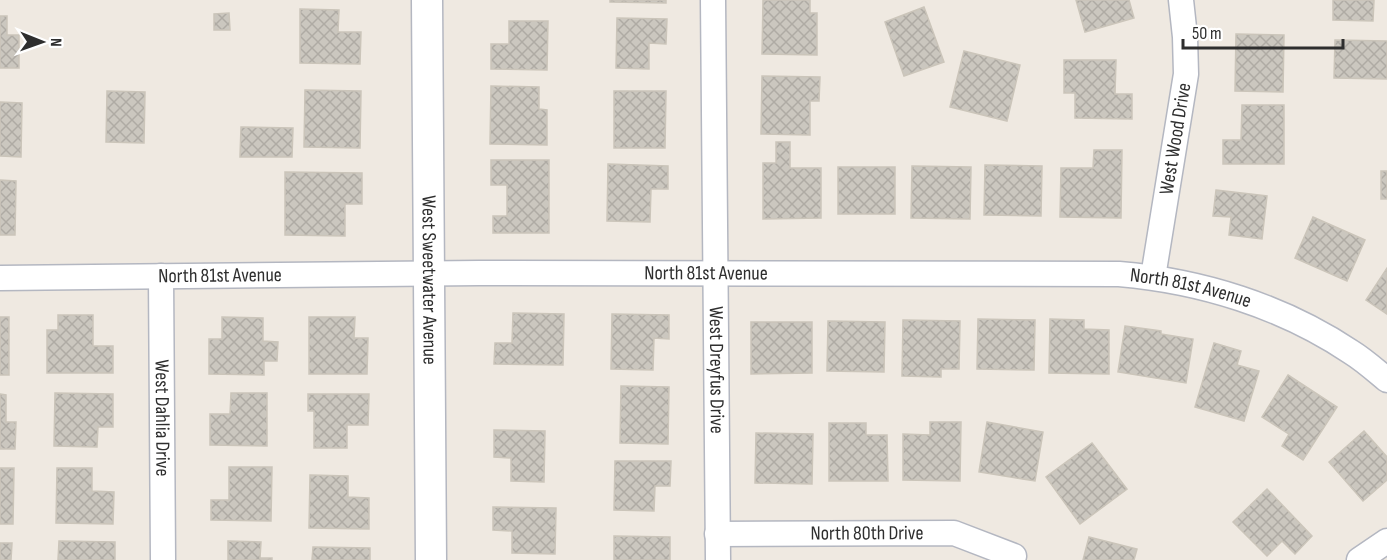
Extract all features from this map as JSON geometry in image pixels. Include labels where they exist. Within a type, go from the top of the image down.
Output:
[{"type":"street","name":"West Sweetwater Avenue","points":[[427,0],[431,560]]},
{"type":"street","name":"West Dreyfus Drive","points":[[713,0],[718,560]]},
{"type":"street","name":"West Wood Drive","points":[[1153,277],[1186,74],[1181,0]]},
{"type":"street","name":"North 81st Avenue","points":[[0,278],[1074,272],[1153,277],[1218,291],[1272,309],[1352,352],[1387,380]]},
{"type":"street","name":"West Dahlia Drive","points":[[161,276],[162,560]]},
{"type":"street","name":"North 80th Drive","points":[[717,534],[954,533],[1014,556]]},
{"type":"street","points":[[1359,560],[1387,541]]},
{"type":"building","points":[[610,0],[666,0],[666,3],[610,2]]},
{"type":"building","points":[[763,0],[810,0],[810,13],[817,13],[817,55],[762,54]]},
{"type":"building","points":[[1076,0],[1129,0],[1134,18],[1085,32]]},
{"type":"building","points":[[1333,0],[1374,0],[1373,21],[1333,20]]},
{"type":"building","points":[[924,7],[944,62],[904,76],[885,22]]},
{"type":"building","points":[[300,9],[339,10],[338,32],[361,32],[360,64],[300,63]]},
{"type":"building","points":[[229,13],[230,30],[214,30],[214,14]]},
{"type":"building","points":[[0,16],[7,16],[7,35],[19,35],[19,68],[0,68]]},
{"type":"building","points":[[617,18],[667,19],[666,44],[649,43],[649,69],[616,68]]},
{"type":"building","points":[[509,21],[548,21],[547,70],[491,69],[491,44],[509,44]]},
{"type":"building","points":[[1236,34],[1284,35],[1283,92],[1235,91]]},
{"type":"building","points":[[1335,40],[1387,41],[1387,79],[1334,78]]},
{"type":"building","points":[[964,51],[1020,65],[1007,121],[950,107]]},
{"type":"building","points":[[1064,60],[1116,60],[1115,94],[1132,94],[1132,119],[1075,118],[1075,93],[1064,93]]},
{"type":"building","points":[[762,76],[820,77],[819,101],[810,101],[810,135],[761,134]]},
{"type":"building","points":[[491,86],[539,87],[539,109],[547,110],[547,145],[490,144]]},
{"type":"building","points":[[305,90],[361,91],[360,148],[304,147]]},
{"type":"building","points":[[107,91],[145,92],[144,143],[106,142]]},
{"type":"building","points":[[614,91],[666,91],[665,148],[614,148]]},
{"type":"building","points":[[0,102],[22,103],[21,157],[0,156]]},
{"type":"building","points":[[1242,105],[1284,105],[1284,164],[1223,164],[1223,140],[1241,140]]},
{"type":"building","points":[[241,127],[293,128],[292,157],[240,157]]},
{"type":"building","points":[[776,142],[790,142],[790,168],[821,168],[821,218],[763,219],[763,163],[776,163]]},
{"type":"building","points":[[1094,150],[1122,150],[1121,218],[1060,217],[1061,168],[1093,168]]},
{"type":"building","points":[[491,160],[549,160],[549,233],[493,233],[493,216],[507,216],[507,185],[491,185]]},
{"type":"building","points":[[608,164],[668,166],[668,189],[651,189],[650,222],[607,221]]},
{"type":"building","points":[[985,165],[1042,166],[1041,216],[984,215]]},
{"type":"building","points":[[912,166],[971,167],[970,219],[911,218]]},
{"type":"building","points":[[838,167],[895,167],[895,214],[838,214]]},
{"type":"building","points":[[1381,171],[1387,171],[1387,199],[1381,199]]},
{"type":"building","points":[[285,172],[362,173],[362,204],[345,204],[345,236],[285,235]]},
{"type":"building","points":[[0,180],[16,181],[15,235],[0,235]]},
{"type":"building","points":[[1216,190],[1267,196],[1262,239],[1229,235],[1231,217],[1213,216]]},
{"type":"building","points":[[1313,217],[1365,240],[1347,281],[1295,258]]},
{"type":"building","points":[[1387,268],[1387,314],[1366,300]]},
{"type":"building","points":[[513,313],[564,314],[563,365],[494,364],[495,343],[512,343]]},
{"type":"building","points":[[612,314],[669,315],[669,339],[654,338],[653,370],[611,369]]},
{"type":"building","points":[[58,315],[93,315],[93,346],[113,346],[113,373],[47,373],[47,330],[58,330]]},
{"type":"building","points":[[0,317],[9,317],[9,375],[0,375]]},
{"type":"building","points":[[222,317],[263,318],[263,341],[278,342],[277,361],[264,361],[264,375],[209,374],[209,339],[222,339]]},
{"type":"building","points":[[309,317],[355,317],[354,338],[368,338],[367,374],[309,374]]},
{"type":"building","points":[[978,319],[1035,320],[1034,370],[977,369]]},
{"type":"building","points":[[1050,319],[1084,320],[1084,329],[1109,330],[1109,374],[1049,373]]},
{"type":"building","points":[[903,320],[960,321],[959,369],[941,369],[941,377],[902,376]]},
{"type":"building","points":[[828,321],[885,322],[884,372],[827,371]]},
{"type":"building","points":[[751,322],[812,322],[812,373],[751,374]]},
{"type":"building","points":[[1125,326],[1161,331],[1161,334],[1193,339],[1186,383],[1118,372]]},
{"type":"building","points":[[1214,343],[1241,351],[1237,365],[1259,371],[1244,421],[1195,407]]},
{"type":"building","points":[[1288,375],[1337,407],[1303,460],[1282,446],[1289,434],[1262,417]]},
{"type":"building","points":[[621,386],[669,387],[668,444],[620,443]]},
{"type":"building","points":[[55,393],[113,394],[113,427],[98,427],[97,447],[54,446]]},
{"type":"building","points":[[231,393],[267,393],[267,446],[210,445],[210,414],[230,414]]},
{"type":"building","points":[[0,394],[6,395],[6,422],[16,422],[15,449],[0,449]]},
{"type":"building","points":[[308,394],[369,394],[368,425],[347,425],[347,448],[314,448],[314,411],[308,411]]},
{"type":"building","points":[[930,422],[961,422],[960,481],[903,480],[903,434],[930,435]]},
{"type":"building","points":[[987,422],[1043,432],[1035,481],[979,472]]},
{"type":"building","points":[[829,423],[866,423],[866,435],[887,435],[888,481],[829,481]]},
{"type":"building","points":[[494,430],[545,431],[544,482],[511,481],[511,458],[494,457]]},
{"type":"building","points":[[1364,431],[1387,457],[1387,480],[1363,501],[1329,462]]},
{"type":"building","points":[[756,433],[813,434],[812,484],[755,483]]},
{"type":"building","points":[[1092,443],[1127,489],[1080,524],[1046,477]]},
{"type":"building","points":[[615,461],[671,461],[670,486],[655,486],[654,511],[614,510]]},
{"type":"building","points":[[229,467],[272,467],[271,521],[211,520],[211,500],[229,500]]},
{"type":"building","points":[[0,468],[14,468],[13,524],[0,524]]},
{"type":"building","points":[[57,468],[92,468],[92,491],[114,492],[113,524],[56,523]]},
{"type":"building","points":[[310,475],[348,476],[348,497],[369,498],[369,529],[309,528]]},
{"type":"building","points":[[1267,489],[1312,536],[1295,554],[1282,541],[1267,556],[1233,522]]},
{"type":"building","points":[[493,507],[556,508],[555,554],[512,553],[512,531],[493,530]]},
{"type":"building","points":[[614,536],[670,537],[670,560],[614,560]]},
{"type":"building","points":[[1089,537],[1137,549],[1134,560],[1083,560]]},
{"type":"building","points":[[59,541],[115,542],[115,560],[58,560]]},
{"type":"building","points":[[228,541],[261,542],[260,558],[272,558],[272,560],[228,560]]},
{"type":"building","points":[[0,543],[12,543],[11,560],[0,560]]},
{"type":"building","points":[[313,547],[370,548],[370,560],[312,560]]}]
